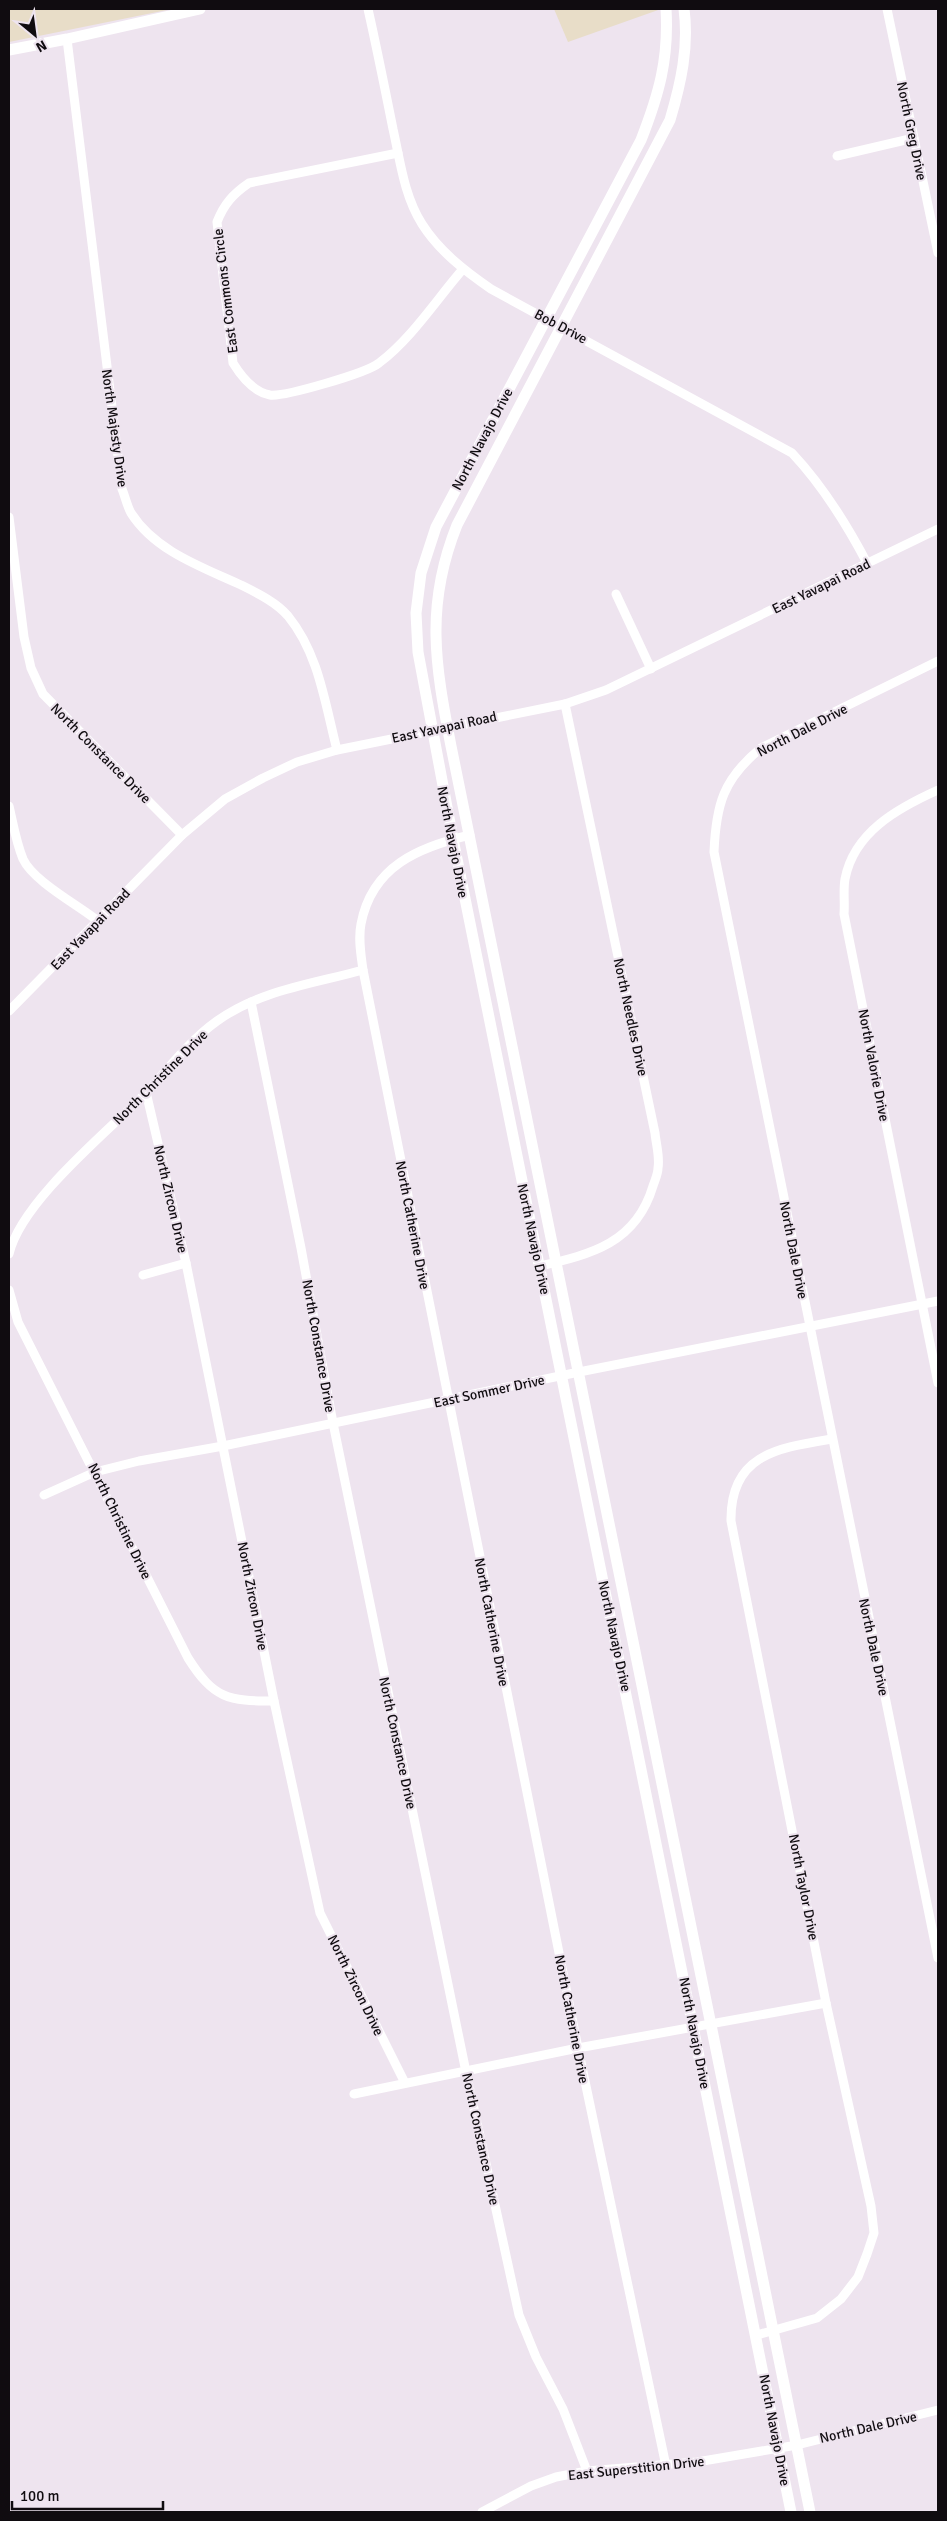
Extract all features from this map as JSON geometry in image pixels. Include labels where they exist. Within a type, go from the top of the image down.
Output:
[{"type":"street","points":[[9,50],[200,9]]},
{"type":"street","name":"Bob Drive","points":[[368,9],[398,153],[410,198],[421,224],[444,252],[463,269],[491,289],[792,453],[812,473],[846,523],[867,563]]},
{"type":"street","name":"North Navajo Drive","points":[[666,9],[666,62],[657,99],[630,160],[452,495],[430,544],[422,572],[416,613],[418,652],[431,730],[693,2028],[757,2334],[791,2512]]},
{"type":"street","name":"North Navajo Drive","points":[[684,9],[685,42],[683,69],[670,120],[468,503],[448,549],[440,579],[435,613],[435,648],[447,726],[810,2512]]},
{"type":"street","name":"North Greg Drive","points":[[887,9],[938,253]]},
{"type":"street","name":"North Majesty Drive","points":[[67,39],[122,489],[131,513],[150,536],[176,554],[274,603],[286,615],[304,637],[316,666],[337,750]]},
{"type":"street","points":[[837,156],[914,138]]},
{"type":"street","name":"East Commons Circle","points":[[398,153],[249,183],[235,193],[223,206],[217,222],[233,363],[242,378],[256,389],[270,395],[285,394],[362,372],[378,365],[395,350],[463,269]]},
{"type":"street","points":[[630,160],[646,168]]},
{"type":"street","points":[[452,495],[468,503]]},
{"type":"street","name":"North Constance Drive","points":[[9,517],[30,668],[44,694],[182,835]]},
{"type":"street","name":"East Yavapai Road","points":[[9,1011],[182,835],[225,799],[263,778],[297,762],[337,750],[447,726],[565,704],[606,690],[938,529]]},
{"type":"street","points":[[616,594],[651,669]]},
{"type":"street","name":"North Dale Drive","points":[[938,662],[761,748],[741,765],[722,793],[716,818],[714,852],[938,1958]]},
{"type":"street","name":"North Needles Drive","points":[[540,1266],[608,1245],[636,1223],[650,1197],[658,1167],[655,1133],[565,704]]},
{"type":"street","name":"North Valorie Drive","points":[[938,790],[892,814],[867,834],[852,856],[845,880],[844,914],[938,1383]]},
{"type":"street","points":[[9,806],[24,860],[31,871],[46,886],[70,900],[98,921]]},
{"type":"street","name":"North Catherine Drive","points":[[470,835],[430,846],[404,858],[385,875],[370,899],[361,924],[362,970],[578,2048],[666,2466]]},
{"type":"street","name":"North Christine Drive","points":[[9,1254],[12,1238],[30,1210],[146,1092],[181,1052],[217,1021],[273,992],[362,970]]},
{"type":"street","name":"North Constance Drive","points":[[251,1002],[301,1248],[333,1423],[466,2072],[519,2315],[536,2357],[563,2409],[588,2471]]},
{"type":"street","name":"North Zircon Drive","points":[[146,1092],[186,1264],[274,1701],[320,1913],[404,2083]]},
{"type":"street","points":[[143,1274],[186,1264]]},
{"type":"street","name":"North Christine Drive","points":[[9,1290],[18,1322],[96,1472],[188,1658],[201,1678],[218,1693],[240,1701],[274,1701]]},
{"type":"street","name":"East Sommer Drive","points":[[44,1495],[96,1472],[139,1461],[222,1446],[562,1375],[810,1328],[938,1301]]},
{"type":"street","name":"North Taylor Drive","points":[[757,2334],[817,2318],[841,2299],[858,2277],[874,2233],[871,2206],[826,2003],[732,1521],[731,1502],[742,1475],[761,1458],[784,1447],[832,1440]]},
{"type":"street","points":[[354,2094],[578,2048],[826,2003]]},
{"type":"street","name":"North Dale Drive","points":[[797,2445],[938,2410]]},
{"type":"street","name":"East Superstition Drive","points":[[482,2512],[531,2486],[556,2477],[588,2471],[666,2466],[797,2445]]},
{"type":"shaded area","points":[[9,9],[172,9],[9,42]]},
{"type":"shaded area","points":[[554,9],[661,9],[568,42]]}]
